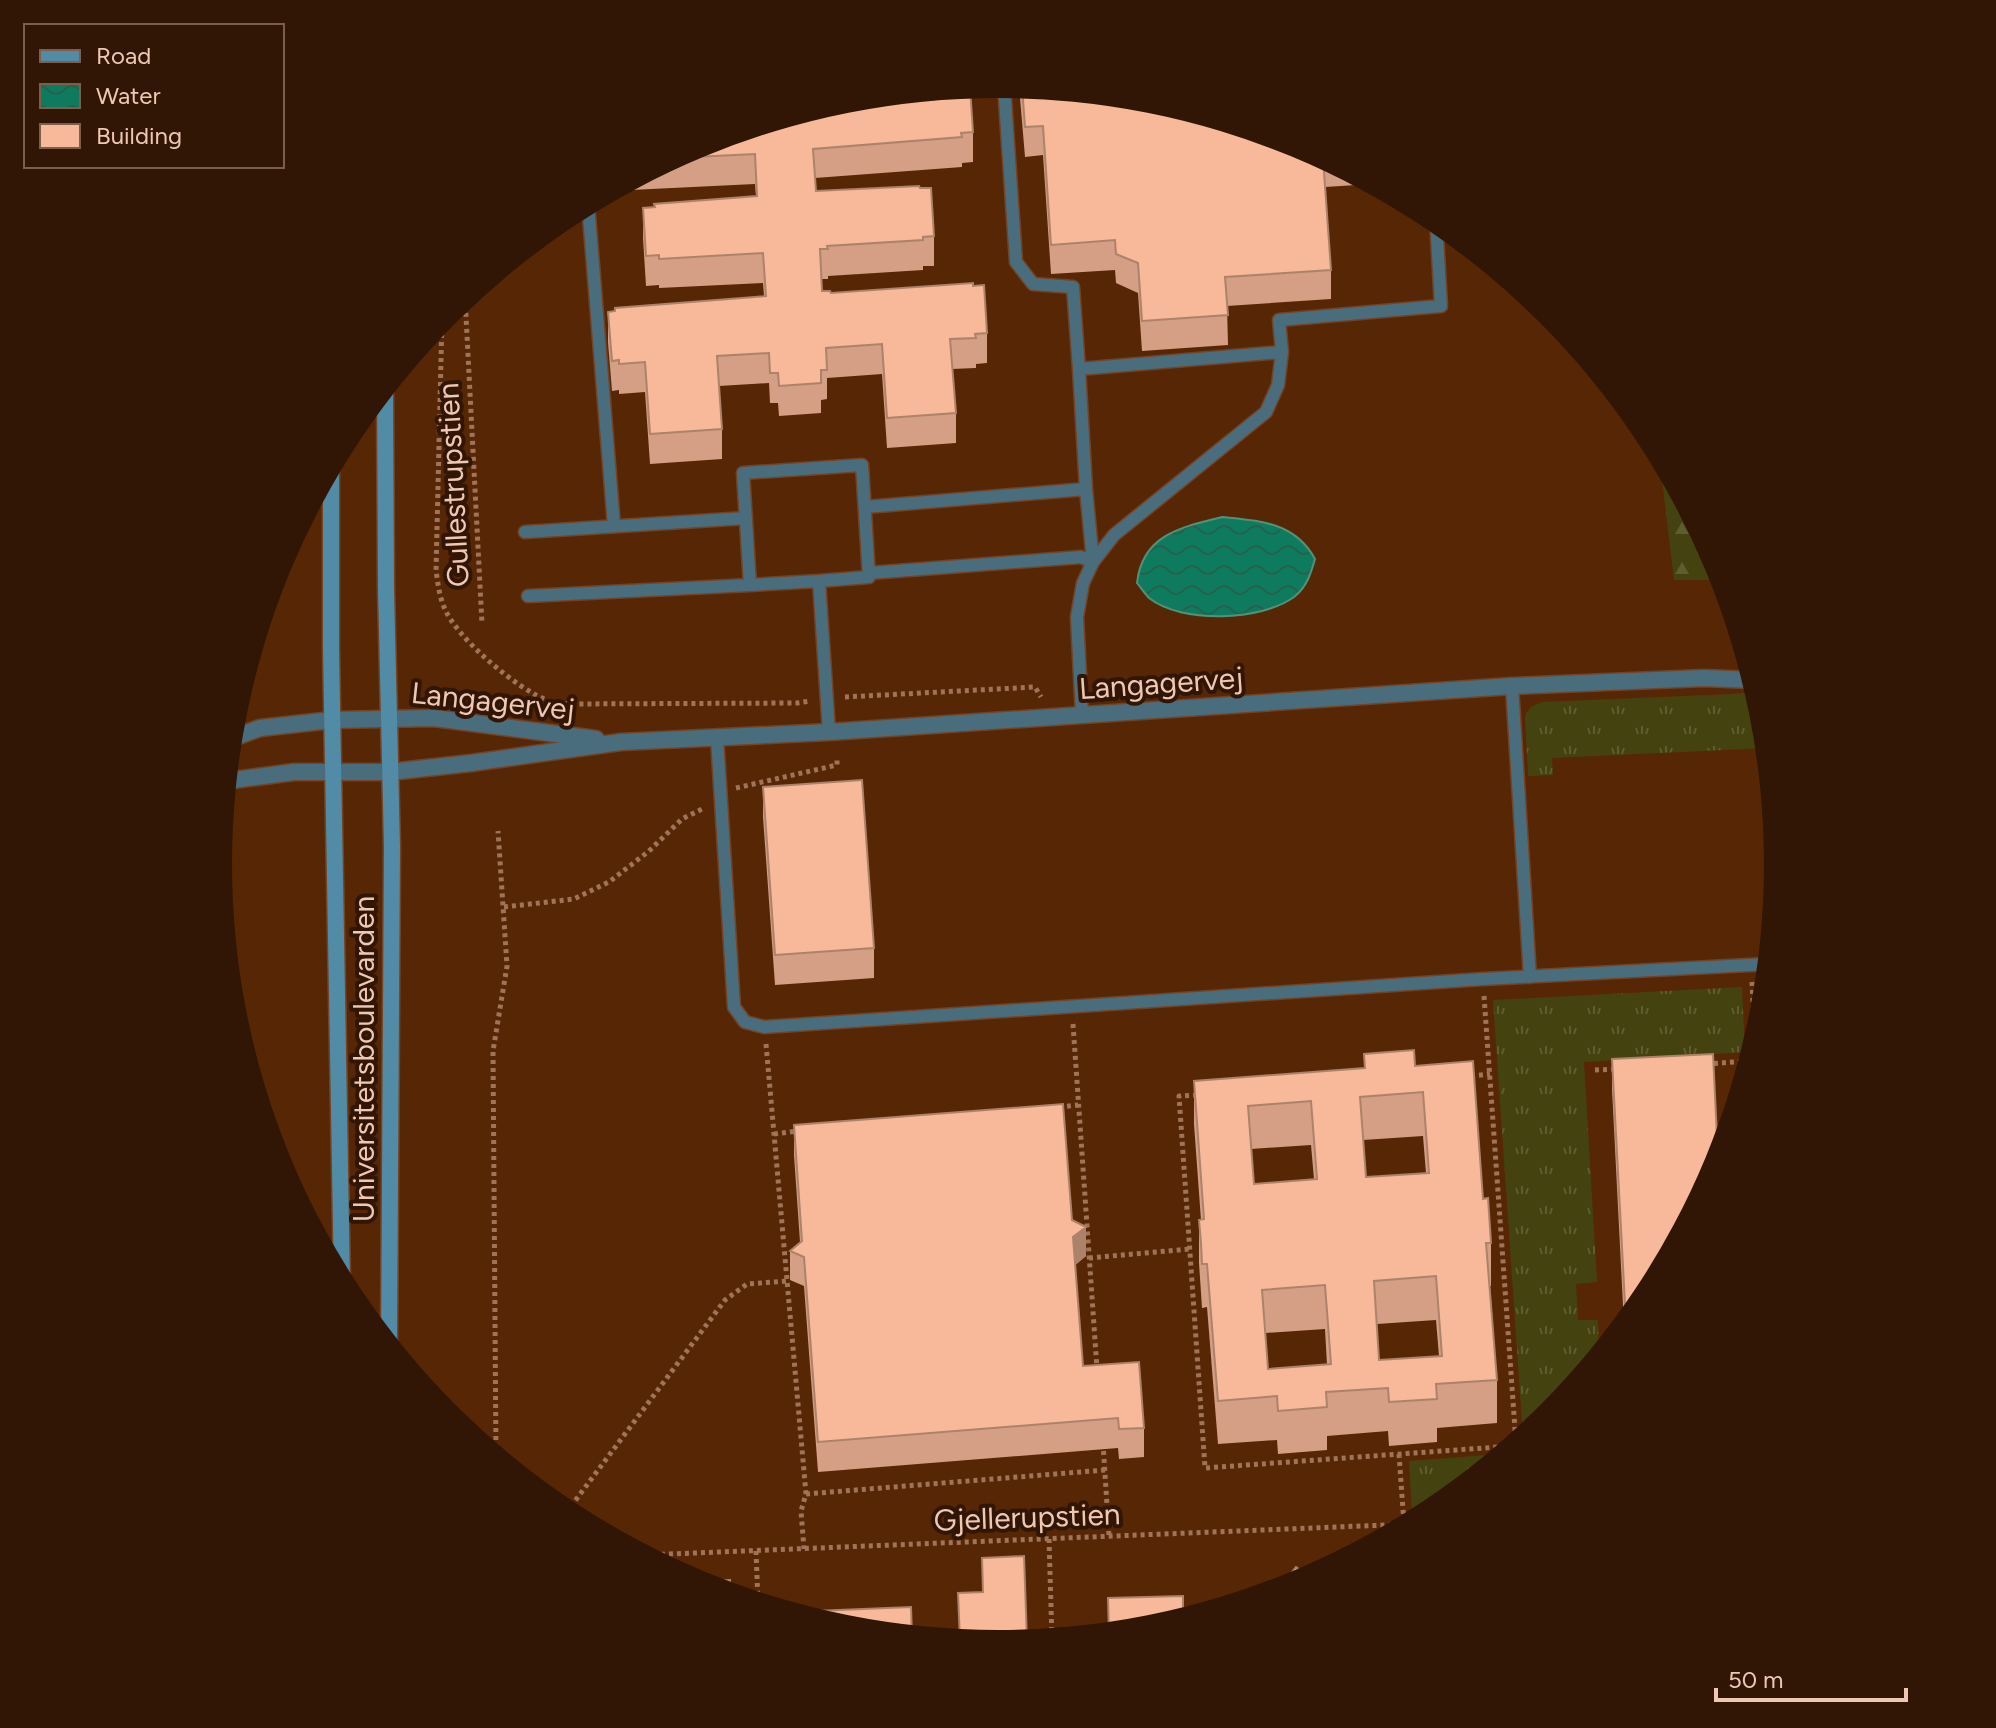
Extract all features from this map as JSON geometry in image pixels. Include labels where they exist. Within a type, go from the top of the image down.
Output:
[{"type":"main road","points":[[385,405],[389,719]]},
{"type":"main road","points":[[331,488],[332,720]]},
{"type":"main road","name":"Universitetsboulevarden","points":[[389,719],[389,1329]]},
{"type":"main road","name":"Universitetsboulevarden","points":[[332,720],[342,1258]]},
{"type":"street","name":"Langagervej","points":[[1704,678],[1740,673]]},
{"type":"street","name":"Langagervej","points":[[237,779],[294,772],[390,772],[621,742],[1056,718],[1512,686],[1704,678],[1741,680]]},
{"type":"street","name":"Langagervej","points":[[244,734],[260,728],[332,720],[434,718],[621,742]]},
{"type":"lane","points":[[1005,98],[1016,262],[1033,284],[1073,287],[1093,562]]},
{"type":"lane","points":[[589,217],[614,526]]},
{"type":"lane","points":[[1082,716],[1077,617],[1083,583],[1093,562],[1114,535],[1266,412],[1278,385],[1282,352],[1279,320],[1441,306],[1437,236]]},
{"type":"lane","points":[[1079,369],[1282,352]]},
{"type":"lane","points":[[528,596],[750,585],[869,577],[862,465],[743,473],[750,585]]},
{"type":"lane","points":[[865,507],[1086,489]]},
{"type":"lane","points":[[525,532],[746,518]]},
{"type":"lane","points":[[869,573],[1081,557],[1093,562]]},
{"type":"lane","points":[[819,581],[829,732]]},
{"type":"lane","points":[[1512,686],[1530,977]]},
{"type":"lane","points":[[717,738],[734,1007],[745,1022],[764,1027],[1483,979],[1757,965]]},
{"type":"path","name":"Gullestrupstien","points":[[466,313],[482,624]]},
{"type":"path","points":[[442,338],[436,571],[439,590],[444,609],[455,626],[527,689],[550,701],[568,704],[797,703],[828,698],[1035,687],[1056,718]]},
{"type":"path","points":[[504,907],[574,899],[619,874],[649,851],[682,819],[722,799],[733,789],[837,765],[837,760]]},
{"type":"path","points":[[496,1442],[493,1051],[507,966],[498,831]]},
{"type":"path","points":[[1751,965],[1752,992]]},
{"type":"path","points":[[1483,979],[1513,1431]]},
{"type":"path","points":[[1071,1007],[1098,1379]]},
{"type":"path","points":[[764,1027],[806,1494],[801,1511],[804,1549]]},
{"type":"path","points":[[1703,1064],[1738,1062]]},
{"type":"path","points":[[1595,1070],[1626,1068]]},
{"type":"path","points":[[1458,1077],[1490,1074]]},
{"type":"path","points":[[1210,1094],[1179,1096],[1205,1468],[1495,1446]]},
{"type":"path","points":[[1048,1108],[1078,1105]]},
{"type":"path","points":[[774,1134],[804,1131]]},
{"type":"path","points":[[1089,1258],[1190,1249]]},
{"type":"path","points":[[574,1502],[725,1300],[747,1284],[787,1281]]},
{"type":"path","points":[[1102,1440],[1109,1536]]},
{"type":"path","points":[[1399,1454],[1406,1512]]},
{"type":"path","points":[[806,1494],[1105,1470]]},
{"type":"path","name":"Gjellerupstien","points":[[666,1554],[1384,1525]]},
{"type":"path","points":[[1049,1539],[1052,1628]]},
{"type":"path","points":[[756,1551],[758,1591]]},
{"type":"green space","points":[[1663,484],[1709,580],[1674,580]]},
{"type":"green space","points":[[1744,694],[1754,749],[1552,758],[1553,775],[1528,776],[1525,716],[1531,707],[1542,702]]},
{"type":"green space","points":[[1742,987],[1744,1034],[1740,1052],[1584,1062],[1597,1282],[1576,1284],[1578,1320],[1598,1320],[1599,1339],[1523,1422],[1522,1422],[1493,1000]]},
{"type":"green space","points":[[1484,1455],[1412,1508],[1409,1461]]},
{"type":"water","points":[[1222,517],[1263,522],[1297,537],[1315,559],[1302,589],[1280,605],[1242,615],[1181,612],[1149,598],[1137,583],[1140,567],[1155,544],[1178,530]]},
{"type":"building","points":[[971,99],[973,132],[961,133],[962,137],[813,149],[816,191],[931,188],[934,236],[923,237],[923,240],[820,249],[822,291],[831,293],[973,283],[973,286],[984,285],[987,333],[975,334],[976,338],[950,339],[956,413],[887,418],[882,344],[826,348],[827,370],[821,370],[821,383],[779,386],[778,373],[770,373],[769,353],[717,356],[722,429],[650,434],[645,362],[619,364],[619,360],[612,361],[608,312],[615,311],[615,308],[766,296],[763,253],[659,259],[659,255],[646,256],[643,208],[655,207],[654,204],[757,196],[755,154],[704,156],[800,124],[849,113]]},
{"type":"building","points":[[1023,99],[1098,105],[1196,124],[1291,156],[1324,171],[1331,270],[1225,277],[1228,315],[1142,321],[1138,263],[1116,254],[1115,240],[1051,245],[1043,126],[1025,127]]},
{"type":"building","points":[[862,780],[874,948],[775,955],[763,787]]},
{"type":"building","points":[[1414,1050],[1415,1066],[1473,1061],[1483,1199],[1488,1198],[1491,1243],[1486,1243],[1497,1380],[1436,1384],[1437,1399],[1389,1402],[1388,1388],[1326,1392],[1327,1407],[1278,1411],[1277,1396],[1218,1401],[1207,1264],[1202,1264],[1199,1220],[1204,1219],[1194,1081],[1365,1068],[1364,1054]],"holes":[[[1423,1092],[1429,1173],[1366,1177],[1360,1097]],[[1311,1101],[1317,1179],[1254,1184],[1248,1106]],[[1436,1276],[1442,1356],[1379,1360],[1374,1281]],[[1325,1285],[1331,1364],[1268,1369],[1262,1290]]]},
{"type":"building","points":[[1713,1054],[1717,1128],[1685,1203],[1625,1304],[1612,1059]]},
{"type":"building","points":[[1063,1104],[1072,1220],[1086,1227],[1073,1237],[1083,1366],[1139,1362],[1144,1428],[1119,1429],[1118,1418],[818,1442],[804,1257],[790,1251],[802,1241],[794,1125]]},
{"type":"building","points":[[1024,1556],[1027,1629],[960,1628],[958,1593],[983,1592],[982,1558]]},
{"type":"building","points":[[1183,1596],[1183,1607],[1109,1621],[1108,1598]]},
{"type":"building","points":[[911,1607],[912,1624],[849,1615],[829,1610]]}]
